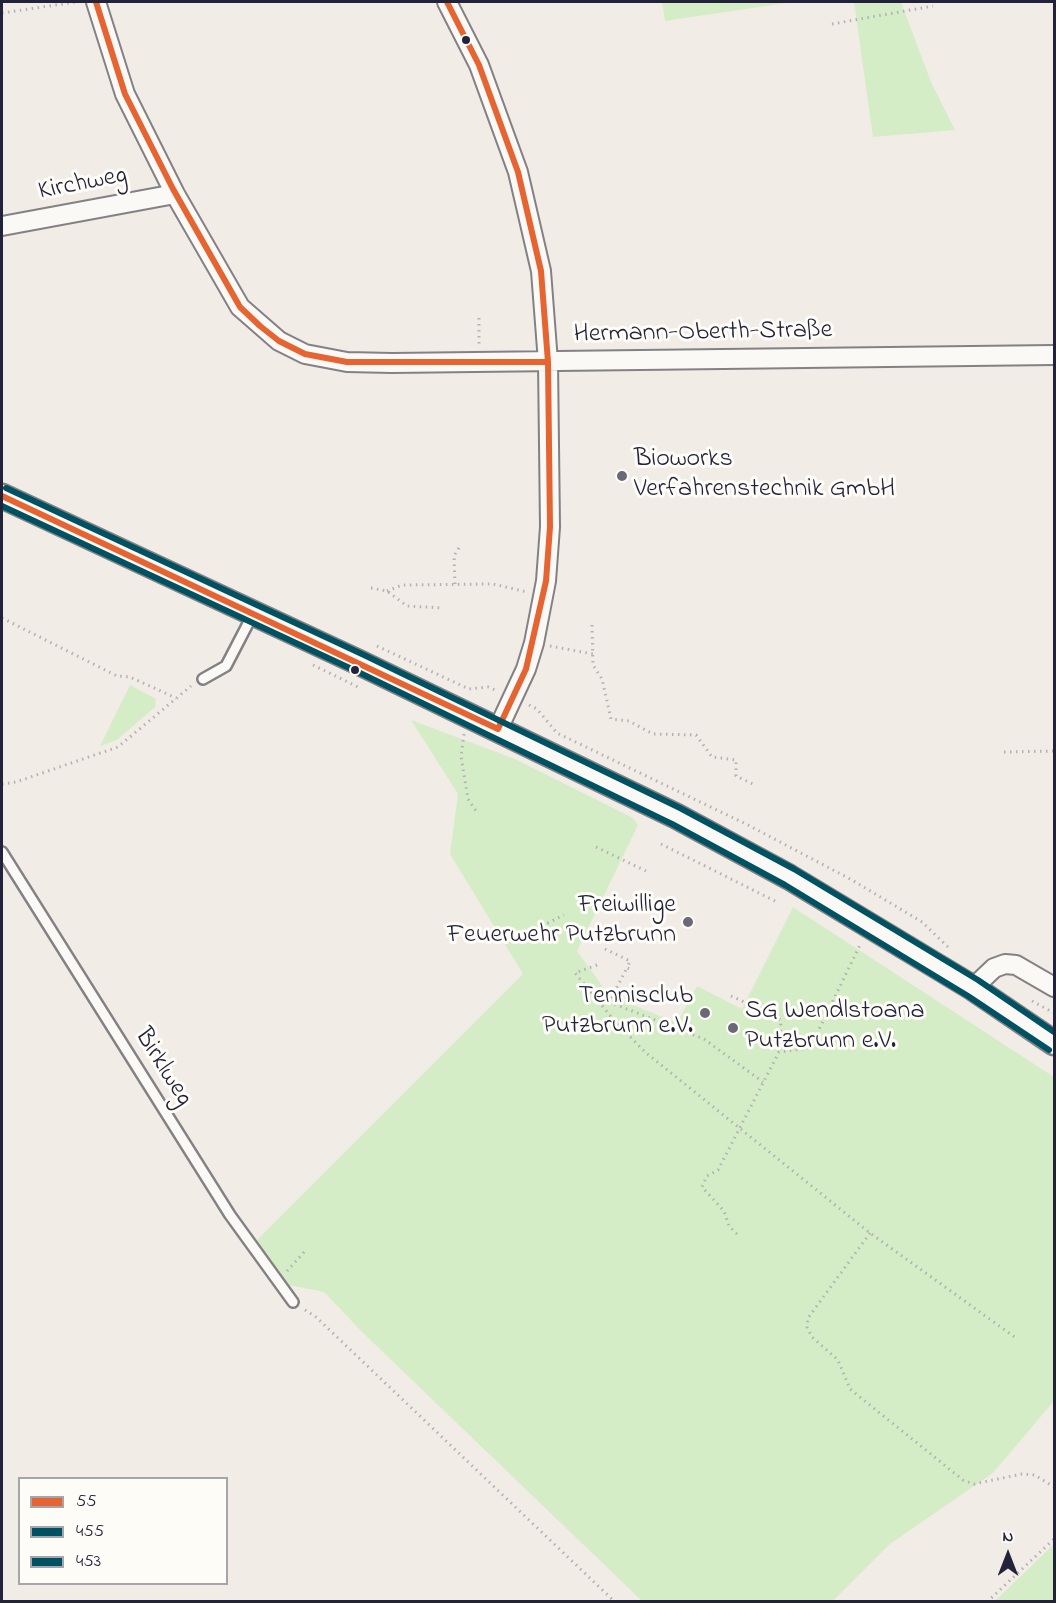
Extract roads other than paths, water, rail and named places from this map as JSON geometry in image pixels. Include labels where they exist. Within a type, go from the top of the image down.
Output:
[{"type":"street","name":"Hermann-Oberth-Straße","points":[[96,2],[125,94],[175,194],[240,307],[279,341],[305,354],[347,362],[548,362],[1054,355]]},
{"type":"street","points":[[447,2],[479,65],[518,172],[539,259],[548,362],[550,527],[543,596],[534,643],[498,729]]},
{"type":"street","name":"Kirchweg","points":[[2,226],[175,194]]},
{"type":"street","points":[[2,496],[498,729],[666,811],[789,877],[973,988],[1054,1043]]},
{"type":"street","points":[[973,988],[994,968],[1005,964],[1016,965],[1054,987]]},
{"type":"lane","points":[[204,679],[226,666],[253,614]]},
{"type":"lane","name":"Birklweg","points":[[2,852],[230,1215],[293,1302]]},
{"type":"place","name":"Bioworks Verfahrenstechnik GmbH","points":[[622,476]]},
{"type":"place","name":"Freiwillige Feuerwehr Putzbrunn","points":[[688,922]]},
{"type":"place","name":"Tennisclub Putzbrunn e.V.","points":[[705,1013]]},
{"type":"place","name":"SG Wendlstoana Putzbrunn e.V.","points":[[733,1028]]}]
